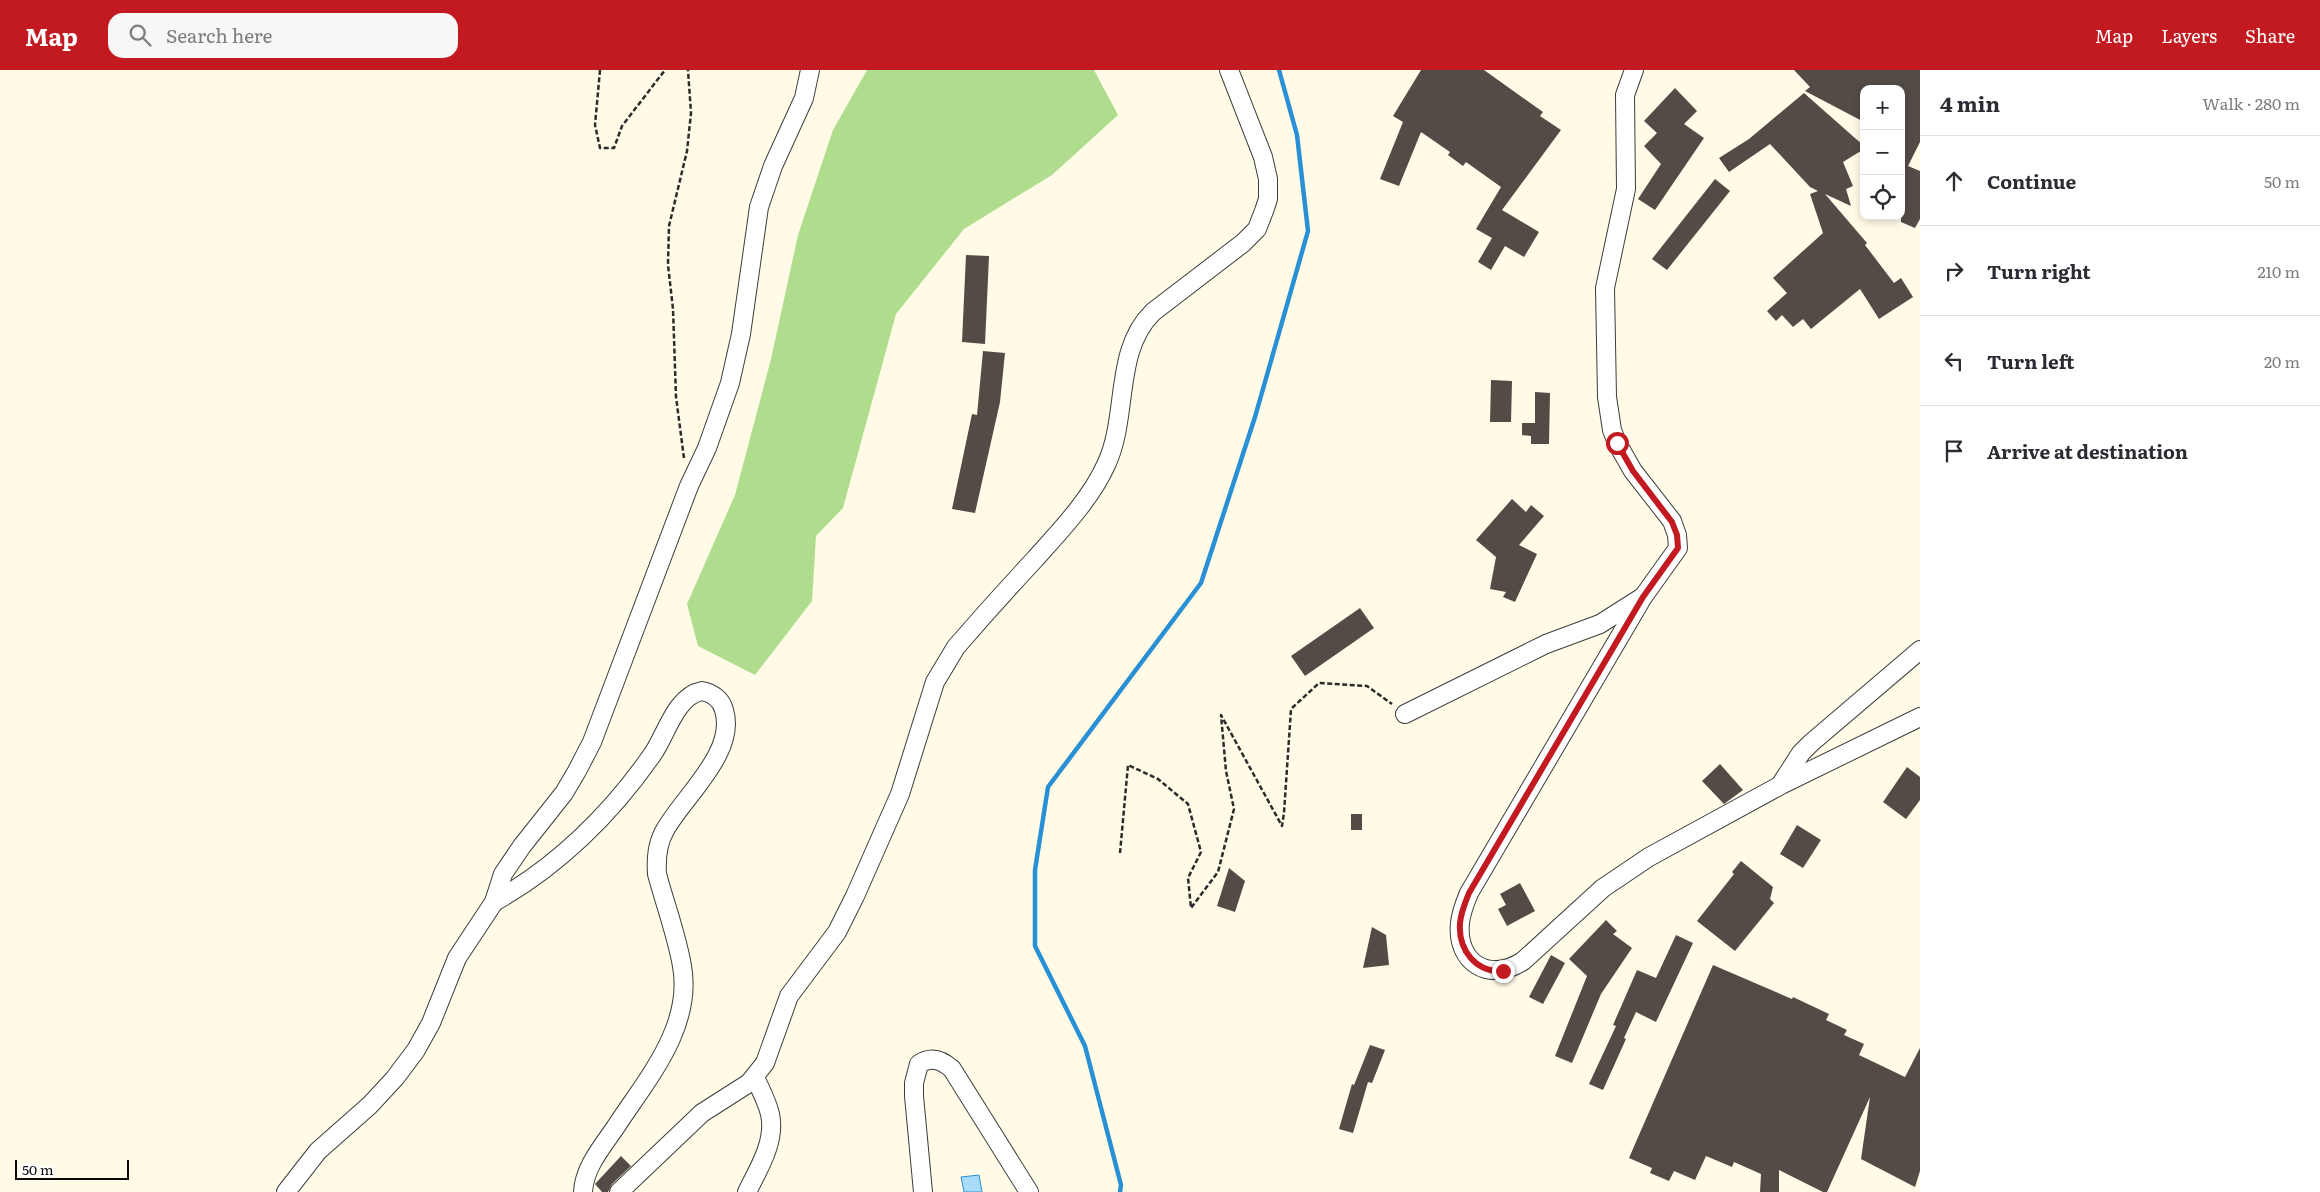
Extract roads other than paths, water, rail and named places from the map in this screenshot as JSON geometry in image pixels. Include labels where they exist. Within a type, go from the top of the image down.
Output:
[{"type":"street","points":[[286,1192],[318,1151],[370,1105],[389,1085],[416,1050],[431,1022],[458,958],[494,902],[503,874],[512,859],[564,793],[592,742],[690,486],[707,448],[730,383],[739,342],[759,207],[774,166],[804,98],[810,70]]},
{"type":"street","points":[[619,1192],[702,1113],[755,1077],[769,1054],[789,996],[837,932],[883,836],[900,794],[935,682],[944,665],[956,647],[1057,535],[1093,488],[1106,466],[1115,443],[1127,366],[1136,334],[1153,312],[1243,243],[1257,229],[1268,199],[1268,179],[1263,157],[1229,70]]},
{"type":"street","points":[[1634,70],[1625,95],[1626,189],[1605,288],[1606,397],[1612,430],[1624,458],[1672,522],[1678,541],[1675,555],[1643,597],[1469,893],[1462,910],[1460,925],[1462,940],[1467,954],[1474,963],[1493,972],[1513,967],[1624,873],[1781,784],[1920,717]]},
{"type":"street","points":[[1405,714],[1546,644],[1600,624],[1643,597]]},
{"type":"street","points":[[1781,784],[1801,754],[1811,743],[1920,650]]},
{"type":"street","points":[[494,902],[527,883],[580,839],[636,778],[654,753],[678,709],[688,698],[702,691],[708,692],[719,700],[724,706],[727,718],[722,745],[716,758],[665,830],[656,859],[657,874],[682,967],[682,1005],[676,1028],[666,1050],[589,1168],[583,1192]]},
{"type":"street","points":[[923,1192],[914,1083],[919,1064],[932,1059],[940,1061],[952,1069],[1029,1192]]},
{"type":"street","points":[[747,1192],[761,1164],[771,1131],[770,1115],[755,1077]]},
{"type":"water","points":[[979,1175],[982,1192],[964,1192],[961,1177]]},
{"type":"waterway","points":[[1120,1192],[1121,1185],[1085,1046],[1035,946],[1035,870],[1048,787],[1201,583],[1255,417],[1308,231],[1297,135],[1279,70]]}]
